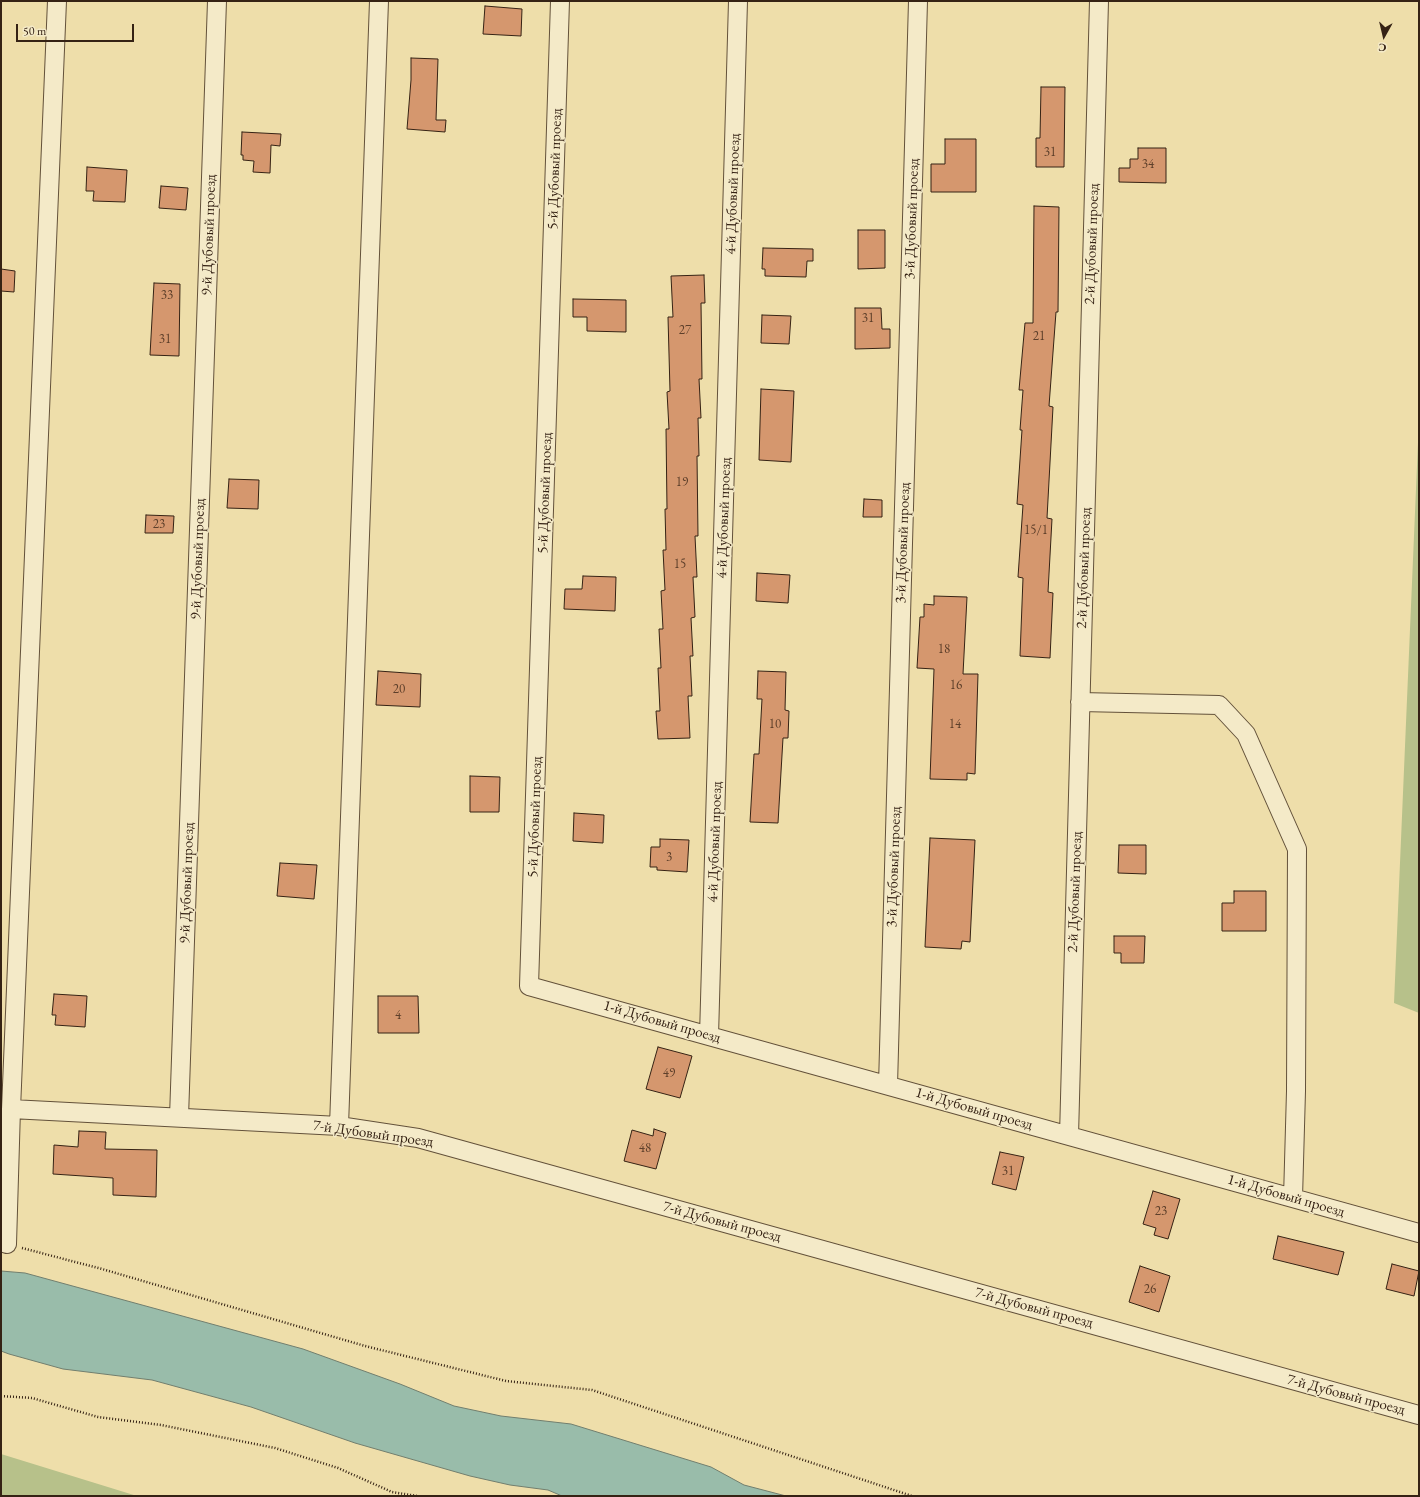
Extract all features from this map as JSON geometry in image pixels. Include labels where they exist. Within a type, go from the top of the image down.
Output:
[{"type":"street","points":[[4,1243],[11,1109],[57,1]]},
{"type":"street","name":"9-й Дубовый проезд","points":[[180,1117],[217,1]]},
{"type":"street","points":[[339,1126],[379,1]]},
{"type":"street","name":"5-й Дубовый проезд","points":[[529,986],[560,1]]},
{"type":"street","name":"4-й Дубовый проезд","points":[[709,1036],[738,1]]},
{"type":"street","name":"3-й Дубовый проезд","points":[[888,1086],[918,1]]},
{"type":"street","name":"2-й Дубовый проезд","points":[[1069,1136],[1099,1]]},
{"type":"street","points":[[1080,702],[1219,704],[1246,734],[1297,849],[1296,1091],[1293,1198]]},
{"type":"street","name":"1-й Дубовый проезд","points":[[529,986],[1419,1233]]},
{"type":"street","name":"7-й Дубовый проезд","points":[[11,1109],[339,1126],[418,1138],[1419,1415]]},
{"type":"path","points":[[4,1243],[102,1269],[365,1346],[506,1381],[592,1390],[912,1496]]},
{"type":"path","points":[[1,1396],[32,1398],[98,1417],[161,1425],[275,1448],[338,1468],[392,1492],[417,1496]]},
{"type":"green space","points":[[1419,419],[1419,1013],[1394,1003]]},
{"type":"green space","points":[[1,1454],[137,1496],[1,1496]]},
{"type":"shaded area","points":[[1,1271],[25,1273],[303,1349],[400,1384],[454,1406],[501,1416],[571,1424],[711,1467],[744,1485],[786,1496],[562,1496],[548,1490],[510,1485],[470,1476],[355,1443],[251,1407],[152,1380],[63,1369],[9,1354],[1,1351]]},
{"type":"building","points":[[485,6],[522,9],[521,36],[483,34]]},
{"type":"building","points":[[411,58],[438,59],[436,120],[446,120],[445,132],[407,129],[411,80]]},
{"type":"building","points":[[1041,87],[1065,87],[1064,167],[1036,167],[1036,138],[1040,138]]},
{"type":"building","points":[[242,132],[281,134],[280,146],[271,145],[270,173],[253,172],[254,161],[243,160],[243,155],[241,155]]},
{"type":"building","points":[[945,139],[976,139],[976,192],[931,192],[931,164],[945,164]]},
{"type":"building","points":[[1138,148],[1166,148],[1166,183],[1119,182],[1119,168],[1130,168],[1130,159],[1138,159]]},
{"type":"building","points":[[87,167],[127,170],[125,202],[93,201],[94,191],[86,191]]},
{"type":"building","points":[[161,186],[188,188],[186,210],[159,208]]},
{"type":"building","points":[[1034,206],[1059,207],[1058,312],[1056,312],[1049,406],[1053,407],[1047,518],[1052,519],[1048,592],[1053,593],[1050,658],[1020,656],[1023,578],[1018,577],[1023,505],[1017,504],[1023,390],[1019,390],[1025,323],[1033,323]]},
{"type":"building","points":[[858,230],[885,230],[885,268],[858,269]]},
{"type":"building","points":[[763,248],[813,249],[813,261],[807,261],[806,277],[765,276],[765,269],[762,269]]},
{"type":"building","points":[[1,269],[15,271],[14,292],[1,291]]},
{"type":"building","points":[[704,275],[705,303],[701,303],[702,379],[699,379],[701,418],[698,418],[699,456],[697,456],[698,536],[695,536],[697,577],[693,577],[695,617],[691,618],[693,656],[690,656],[692,696],[688,696],[690,738],[658,739],[656,711],[660,711],[658,668],[661,668],[659,629],[663,629],[661,591],[665,590],[663,550],[666,550],[666,429],[669,429],[667,392],[670,391],[668,317],[673,317],[671,276]]},
{"type":"building","points":[[154,283],[180,284],[179,356],[150,355]]},
{"type":"building","points":[[573,299],[626,300],[626,332],[587,331],[587,317],[573,317]]},
{"type":"building","points":[[855,308],[881,308],[882,329],[890,329],[890,348],[855,349]]},
{"type":"building","points":[[762,315],[791,316],[789,344],[761,343]]},
{"type":"building","points":[[761,389],[794,391],[791,462],[759,460]]},
{"type":"building","points":[[229,479],[259,480],[258,509],[227,508]]},
{"type":"building","points":[[864,499],[882,500],[882,517],[863,517]]},
{"type":"building","points":[[146,515],[174,516],[173,533],[145,533]]},
{"type":"building","points":[[757,573],[790,575],[788,603],[756,601]]},
{"type":"building","points":[[583,576],[616,577],[615,611],[564,609],[565,589],[582,589]]},
{"type":"building","points":[[934,596],[967,597],[963,674],[978,674],[975,774],[967,773],[967,780],[930,779],[934,669],[917,668],[920,617],[924,617],[924,604],[934,605]]},
{"type":"building","points":[[378,671],[421,674],[420,707],[376,705]]},
{"type":"building","points":[[758,671],[786,672],[785,710],[789,711],[788,738],[783,738],[778,823],[750,822],[754,754],[759,754],[762,699],[757,699]]},
{"type":"building","points":[[470,776],[500,777],[499,812],[470,812]]},
{"type":"building","points":[[574,813],[604,815],[603,843],[573,841]]},
{"type":"building","points":[[930,838],[975,840],[970,942],[962,941],[961,949],[925,947]]},
{"type":"building","points":[[660,839],[689,840],[687,872],[657,870],[657,867],[650,867],[651,847],[660,847]]},
{"type":"building","points":[[1119,845],[1146,845],[1146,874],[1118,873]]},
{"type":"building","points":[[280,863],[317,865],[314,899],[277,896]]},
{"type":"building","points":[[1234,891],[1266,891],[1266,931],[1222,931],[1222,903],[1234,903]]},
{"type":"building","points":[[1114,936],[1145,936],[1144,963],[1121,963],[1121,953],[1114,953]]},
{"type":"building","points":[[54,994],[87,996],[85,1027],[55,1025],[56,1015],[52,1015]]},
{"type":"building","points":[[378,996],[418,996],[419,1033],[378,1033]]},
{"type":"building","points":[[658,1047],[692,1056],[680,1098],[646,1089]]},
{"type":"building","points":[[654,1129],[666,1133],[656,1169],[624,1161],[632,1130],[653,1136]]},
{"type":"building","points":[[79,1131],[106,1132],[105,1149],[157,1150],[156,1197],[113,1195],[113,1178],[53,1174],[54,1145],[78,1147]]},
{"type":"building","points":[[1000,1152],[1024,1157],[1016,1190],[992,1184]]},
{"type":"building","points":[[1153,1191],[1180,1199],[1168,1239],[1154,1235],[1156,1228],[1143,1224]]},
{"type":"building","points":[[1278,1236],[1344,1252],[1338,1275],[1273,1259]]},
{"type":"building","points":[[1392,1264],[1419,1271],[1414,1296],[1386,1289]]},
{"type":"building","points":[[1140,1266],[1170,1276],[1159,1312],[1129,1302]]}]
